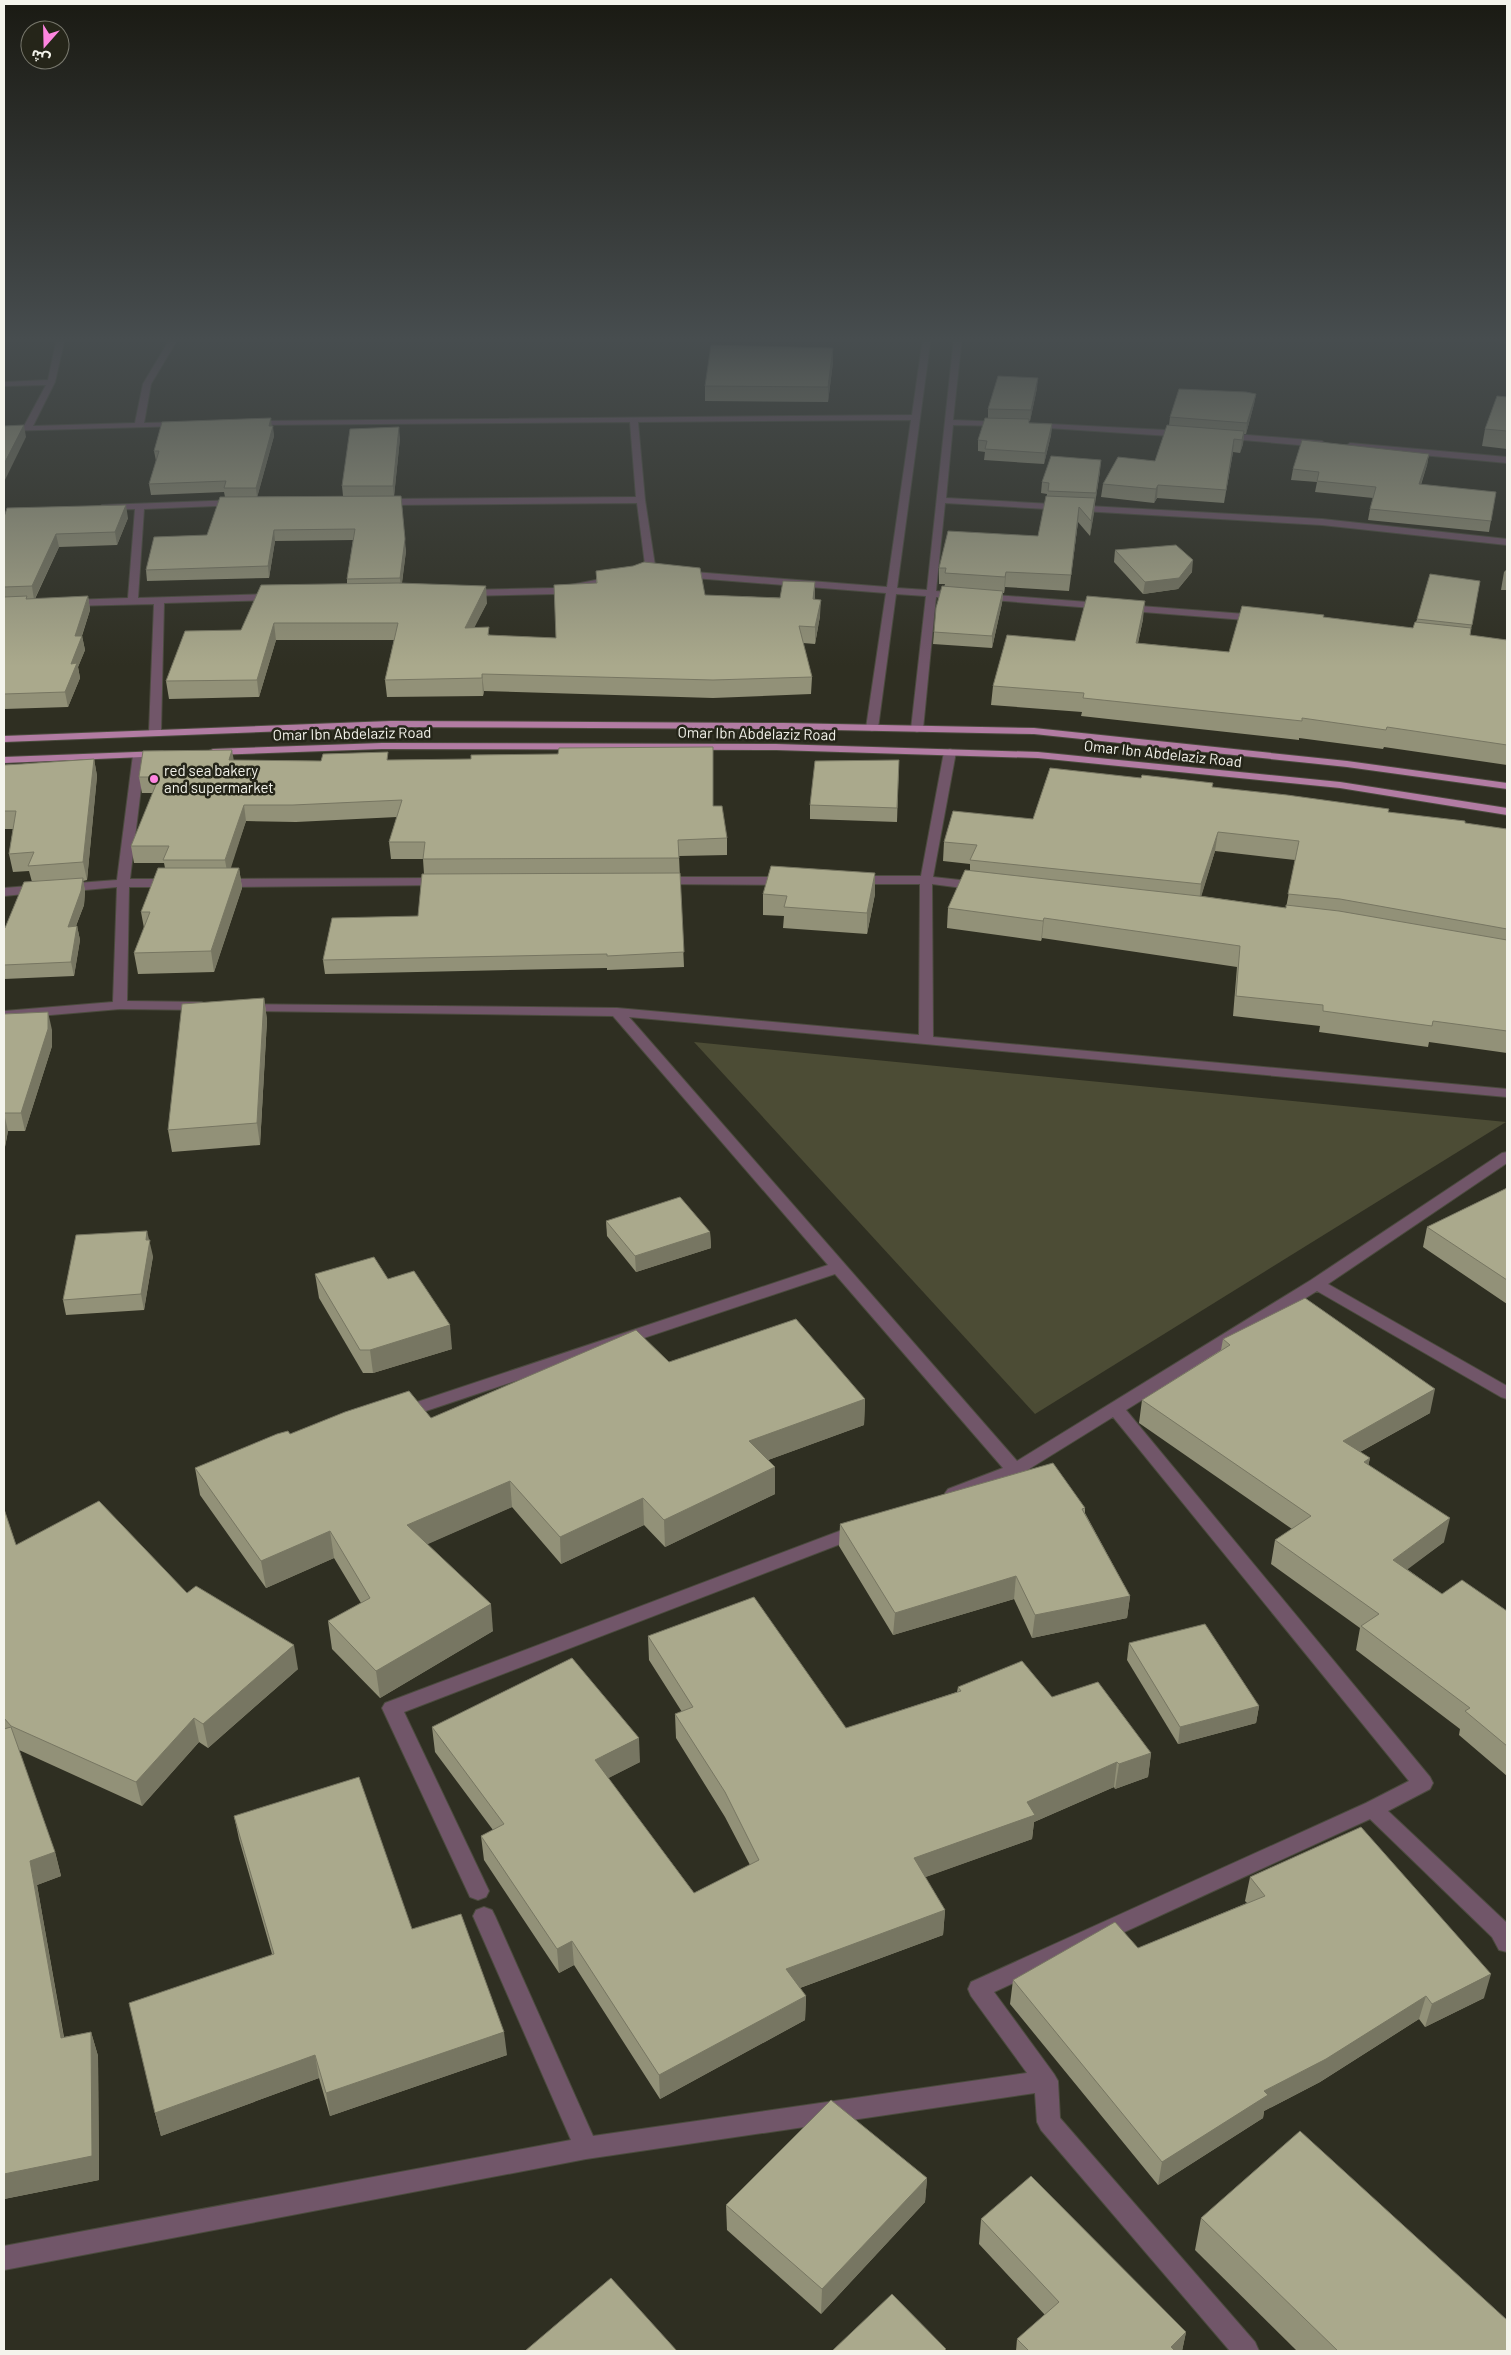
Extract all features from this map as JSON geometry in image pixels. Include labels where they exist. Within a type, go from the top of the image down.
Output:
[{"type":"main road","name":"Omar Ibn Abdelaziz Road","points":[[4,739],[391,724],[1034,731],[1347,764],[1507,786]]},
{"type":"main road","name":"Omar Ibn Abdelaziz Road","points":[[198,752],[382,746],[776,747],[1038,755],[1340,785],[1507,812]]},
{"type":"main road","points":[[4,760],[178,753]]},
{"type":"street","points":[[636,447],[640,500],[656,573],[931,594],[1212,612],[1271,619]]},
{"type":"street","points":[[872,728],[912,447]]},
{"type":"street","points":[[916,729],[946,447]]},
{"type":"street","points":[[1359,447],[1507,460]]},
{"type":"street","points":[[374,502],[640,500]]},
{"type":"street","points":[[941,500],[1322,522],[1507,542]]},
{"type":"street","points":[[92,507],[246,503]]},
{"type":"street","points":[[133,600],[140,505]]},
{"type":"street","points":[[456,593],[555,590],[622,578]]},
{"type":"street","points":[[63,604],[133,600],[288,597]]},
{"type":"street","points":[[155,732],[159,600]]},
{"type":"street","points":[[926,1040],[926,880],[950,752]]},
{"type":"street","points":[[120,1005],[123,883],[139,755]]},
{"type":"street","points":[[648,881],[797,880]]},
{"type":"street","points":[[846,880],[926,880],[994,888]]},
{"type":"street","points":[[212,883],[450,882]]},
{"type":"street","points":[[4,892],[123,883],[182,883]]},
{"type":"street","points":[[4,1015],[120,1005],[617,1012],[1507,1093]]},
{"type":"street","points":[[617,1012],[1015,1470]]},
{"type":"street","points":[[941,1498],[1015,1470],[1317,1284],[1507,1156]]},
{"type":"street","points":[[388,1418],[839,1267]]},
{"type":"street","points":[[1317,1284],[1507,1393]]},
{"type":"street","points":[[1115,1408],[1423,1782],[1373,1809],[979,1989],[1046,2081],[1049,2122],[1246,2351]]},
{"type":"street","points":[[478,1892],[392,1708],[876,1523]]},
{"type":"street","points":[[1373,1809],[1505,1934]]},
{"type":"street","points":[[484,1916],[586,2148]]},
{"type":"street","points":[[4,2258],[586,2148],[1046,2081]]},
{"type":"green space","points":[[694,1042],[1506,1122],[1035,1414]]},
{"type":"building","points":[[4,447],[13,447],[4,464]]},
{"type":"building","points":[[155,447],[267,447],[256,488],[224,488],[226,481],[149,484],[159,451],[154,451]]},
{"type":"building","points":[[347,447],[397,447],[393,486],[342,486]]},
{"type":"building","points":[[986,447],[1046,447],[1045,453],[985,449]]},
{"type":"building","points":[[1160,447],[1233,447],[1226,490],[1158,485],[1156,489],[1103,484],[1118,457],[1155,461]]},
{"type":"building","points":[[1300,447],[1365,447],[1429,454],[1419,484],[1496,492],[1491,521],[1370,509],[1376,487],[1317,481],[1319,472],[1293,469]]},
{"type":"building","points":[[1051,456],[1101,460],[1096,493],[1048,491],[1049,483],[1042,482]]},
{"type":"building","points":[[401,496],[405,539],[400,578],[347,579],[355,529],[274,530],[268,566],[146,570],[154,537],[207,535],[220,497]]},
{"type":"building","points":[[1046,496],[1095,498],[1091,521],[1079,507],[1071,575],[1006,572],[1005,577],[945,573],[946,568],[939,568],[948,531],[1038,536]]},
{"type":"building","points":[[126,505],[115,532],[56,534],[32,586],[4,587],[4,517],[7,508]]},
{"type":"building","points":[[1176,545],[1193,560],[1179,578],[1145,582],[1115,550]]},
{"type":"building","points":[[644,562],[700,568],[705,595],[780,598],[783,581],[815,582],[813,599],[821,600],[815,627],[799,626],[812,677],[713,680],[482,674],[482,678],[385,680],[398,623],[274,623],[257,680],[166,681],[185,631],[241,630],[261,585],[398,583],[486,586],[465,628],[489,627],[488,635],[556,638],[554,585],[597,583],[596,571],[633,566]]},
{"type":"building","points":[[1430,574],[1480,581],[1472,625],[1417,619]]},
{"type":"building","points":[[942,586],[1003,591],[992,636],[934,632],[936,608]]},
{"type":"building","points":[[27,596],[26,599],[88,596],[75,636],[82,636],[71,664],[77,663],[65,692],[4,694],[4,597]]},
{"type":"building","points":[[1087,596],[1145,601],[1136,643],[1229,652],[1242,606],[1324,615],[1323,617],[1413,628],[1415,622],[1471,628],[1470,635],[1507,640],[1507,745],[1387,727],[1386,730],[1302,718],[1302,721],[1083,698],[1084,693],[993,686],[1007,635],[1075,641]]},
{"type":"building","points":[[713,747],[713,806],[722,806],[727,838],[678,840],[679,858],[423,859],[425,842],[389,842],[402,800],[293,805],[244,805],[225,860],[163,860],[169,846],[131,846],[159,777],[139,777],[143,751],[232,750],[229,760],[321,761],[323,754],[388,752],[387,760],[471,759],[471,755],[558,754],[559,748]]},
{"type":"building","points":[[94,759],[83,862],[28,866],[34,852],[9,854],[16,811],[4,811],[4,765]]},
{"type":"building","points":[[899,760],[897,808],[810,805],[815,761]]},
{"type":"building","points":[[1050,768],[1141,778],[1142,775],[1213,783],[1212,787],[1389,809],[1388,812],[1465,821],[1465,823],[1507,829],[1507,929],[1340,899],[1288,894],[1299,841],[1218,832],[1201,884],[970,860],[977,845],[944,842],[953,811],[1033,819]]},
{"type":"building","points":[[771,866],[875,873],[867,913],[784,907],[787,896],[763,894]]},
{"type":"building","points":[[158,868],[239,868],[211,951],[134,953],[150,912],[141,912]]},
{"type":"building","points":[[965,870],[1199,896],[1286,908],[1286,905],[1339,911],[1507,940],[1507,1031],[1433,1021],[1432,1026],[1323,1011],[1323,1005],[1236,996],[1240,946],[1044,918],[1043,921],[948,908]]},
{"type":"building","points":[[680,873],[684,952],[607,956],[607,954],[323,960],[332,918],[418,916],[422,874]]},
{"type":"building","points":[[83,878],[81,891],[68,927],[77,926],[71,962],[4,965],[4,928],[24,882]]},
{"type":"building","points":[[264,998],[257,1123],[168,1130],[182,1004]]},
{"type":"building","points":[[48,1012],[48,1029],[21,1113],[4,1113],[4,1014]]},
{"type":"building","points":[[1507,1188],[1507,1280],[1427,1227]]},
{"type":"building","points":[[680,1197],[710,1232],[635,1256],[606,1221]]},
{"type":"building","points":[[147,1231],[146,1240],[150,1240],[141,1294],[63,1300],[76,1235]]},
{"type":"building","points":[[374,1257],[388,1279],[414,1271],[450,1325],[370,1350],[360,1350],[315,1274]]},
{"type":"building","points":[[1305,1298],[1435,1389],[1343,1441],[1370,1458],[1364,1462],[1450,1518],[1393,1560],[1442,1594],[1462,1580],[1507,1611],[1507,1746],[1465,1711],[1470,1708],[1361,1626],[1379,1614],[1275,1540],[1311,1516],[1142,1400],[1230,1345],[1223,1339]]},
{"type":"building","points":[[796,1319],[865,1399],[749,1441],[775,1467],[664,1520],[643,1498],[560,1537],[510,1481],[407,1525],[491,1604],[376,1671],[328,1621],[370,1598],[330,1531],[261,1561],[195,1468],[277,1434],[288,1431],[290,1434],[345,1412],[409,1391],[431,1418],[636,1330],[669,1362]]},
{"type":"building","points":[[1053,1463],[1085,1508],[1082,1509],[1130,1596],[1035,1615],[1016,1576],[895,1613],[840,1524]]},
{"type":"building","points":[[99,1501],[187,1593],[196,1586],[294,1645],[203,1724],[194,1718],[136,1782],[11,1726],[4,1718],[4,1509],[16,1545]]},
{"type":"building","points":[[754,1597],[846,1728],[961,1691],[958,1687],[1022,1661],[1052,1697],[1098,1682],[1151,1753],[1119,1764],[1117,1762],[1027,1802],[1035,1815],[914,1858],[945,1910],[786,1969],[806,1996],[659,2075],[572,1941],[557,1949],[481,1836],[504,1824],[432,1727],[572,1658],[639,1738],[595,1760],[694,1893],[759,1860],[725,1792],[675,1714],[693,1707],[648,1636]]},
{"type":"building","points":[[1205,1624],[1259,1706],[1180,1727],[1129,1643]]},
{"type":"building","points":[[11,1727],[55,1852],[30,1861],[61,2038],[91,2032],[92,2156],[4,2174],[4,1729]]},
{"type":"building","points":[[359,1777],[412,1929],[461,1914],[504,2032],[326,2093],[315,2055],[155,2113],[129,2003],[274,1954],[234,1816]]},
{"type":"building","points":[[1361,1827],[1491,1974],[1432,2004],[1426,1996],[1326,2059],[1264,2091],[1268,2095],[1162,2162],[1013,1980],[1115,1922],[1138,1948],[1265,1896],[1250,1877]]},
{"type":"building","points":[[831,2100],[927,2178],[822,2289],[726,2205]]},
{"type":"building","points":[[1300,2131],[1507,2320],[1507,2351],[1338,2351],[1201,2218]]},
{"type":"building","points":[[1031,2176],[1186,2332],[1171,2347],[1175,2351],[1029,2351],[1017,2339],[1059,2302],[981,2219]]},
{"type":"building","points":[[611,2278],[677,2351],[525,2351]]},
{"type":"building","points":[[892,2294],[946,2349],[944,2351],[832,2351]]},
{"type":"place","name":"red sea bakery and supermarket","points":[[154,779]]}]
